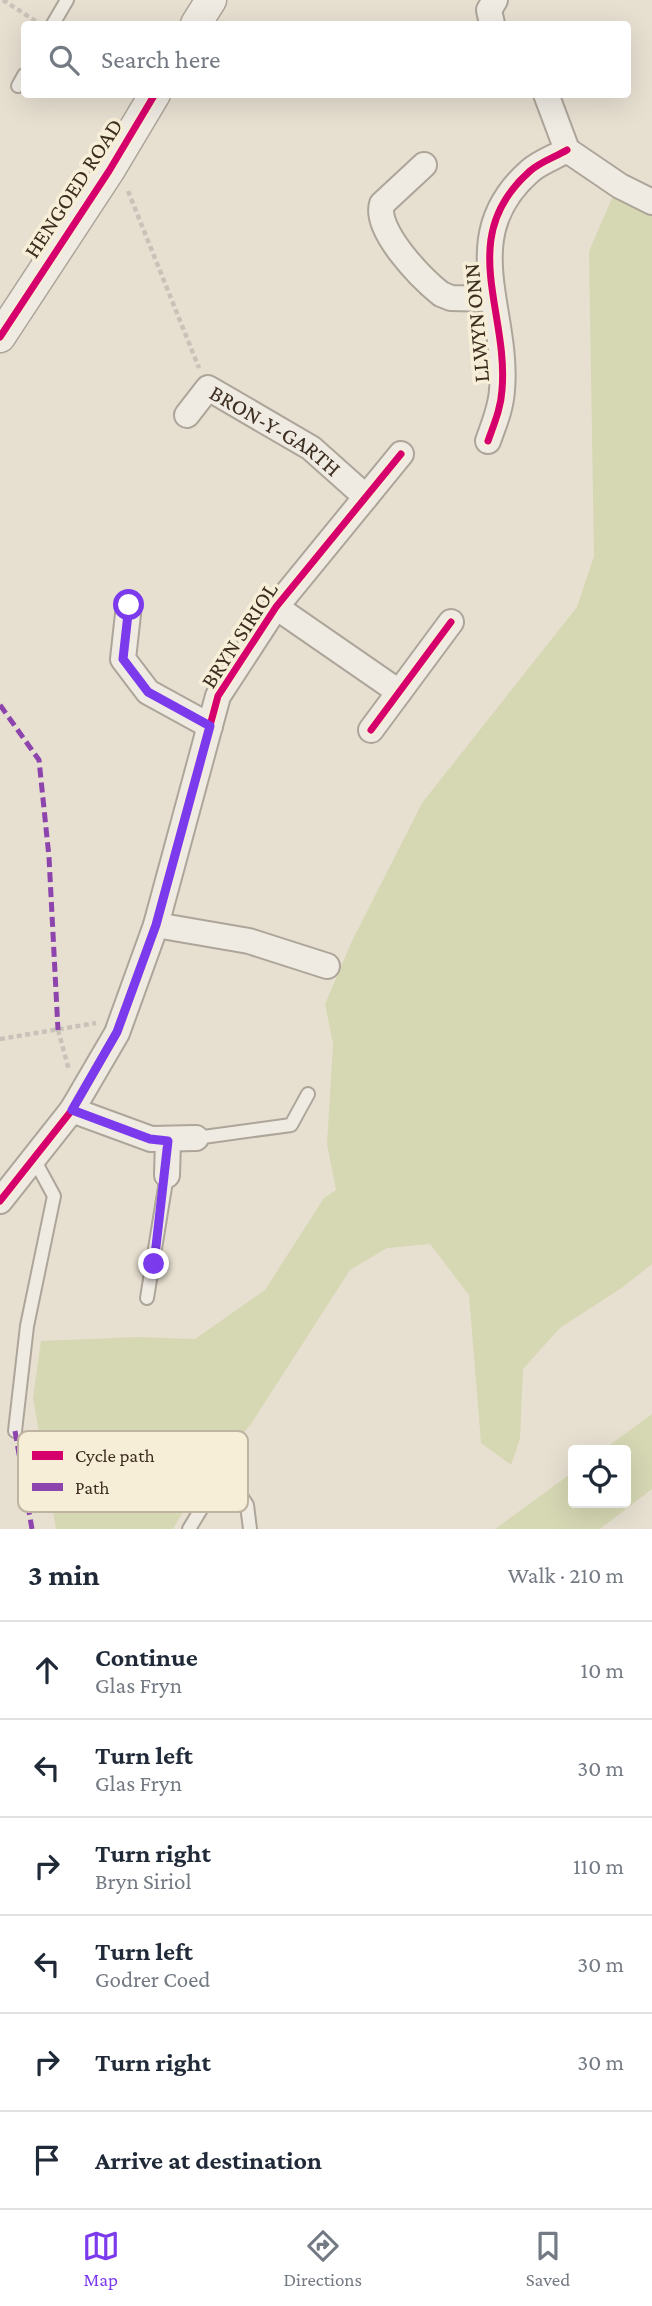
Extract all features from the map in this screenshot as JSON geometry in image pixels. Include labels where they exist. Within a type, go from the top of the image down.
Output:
[{"type":"street","points":[[198,21],[211,0]]},
{"type":"street","points":[[491,21],[489,9],[495,0]]},
{"type":"street","name":"HENGOED ROAD","points":[[0,337],[116,160],[146,98]]},
{"type":"street","points":[[548,98],[567,150],[620,186],[652,202]]},
{"type":"street","name":"LLWYN ONN","points":[[488,441],[499,412],[502,388],[489,246],[498,211],[532,169],[567,150]]},
{"type":"street","name":"LLWYN ONN","points":[[424,165],[382,204],[382,222],[392,240],[441,294],[451,298],[492,299]]},
{"type":"street","name":"BRON-Y-GARTH","points":[[187,415],[208,388],[311,448],[366,497]]},
{"type":"street","name":"BRYN SIRIOL","points":[[0,1201],[72,1110],[121,1019],[156,925],[218,696],[276,607],[401,454]]},
{"type":"street","points":[[129,605],[123,659],[148,692],[210,726]]},
{"type":"street","name":"BRYN SIRIOL","points":[[276,607],[399,692]]},
{"type":"street","points":[[371,730],[451,622]]},
{"type":"street","points":[[156,925],[249,941],[327,966]]},
{"type":"street","points":[[72,1110],[150,1139],[168,1141],[196,1138]]},
{"type":"street","points":[[167,1175],[168,1141]]},
{"type":"lane","points":[[55,21],[67,0]]},
{"type":"lane","points":[[196,1138],[290,1125],[308,1094]]},
{"type":"lane","points":[[15,1430],[27,1326],[54,1196],[34,1159]]},
{"type":"lane","points":[[147,1298],[167,1175]]},
{"type":"lane","points":[[189,1529],[199,1512]]},
{"type":"path","points":[[3,0],[36,21]]},
{"type":"path","points":[[116,160],[184,337],[208,388]]},
{"type":"path","points":[[0,1039],[121,1019]]},
{"type":"green space","points":[[613,196],[652,216],[652,1264],[623,1287],[560,1328],[523,1369],[520,1439],[511,1465],[481,1443],[469,1295],[430,1244],[387,1248],[350,1270],[245,1431],[39,1431],[33,1398],[41,1341],[138,1337],[195,1339],[265,1290],[324,1198],[336,1190],[327,1144],[333,1044],[325,1004],[352,941],[422,803],[577,607],[594,556],[589,251]]},
{"type":"green space","points":[[652,1414],[652,1489],[631,1505],[631,1445],[610,1445]]},
{"type":"green space","points":[[568,1476],[568,1508],[627,1508],[600,1529],[495,1529]]},
{"type":"green space","points":[[53,1512],[183,1512],[173,1529],[56,1529]]},
{"type":"marked path","points":[[0,705],[39,760],[49,857],[58,1030]]},
{"type":"marked path","points":[[15,1431],[18,1448]]},
{"type":"marked path","points":[[29,1512],[32,1529]]},
{"type":"cycle path","points":[[0,337],[109,171],[153,98]]},
{"type":"cycle path","points":[[488,441],[499,410],[502,390],[499,331],[490,275],[490,248],[495,222],[508,196],[530,171],[567,150]]},
{"type":"cycle path","points":[[0,1201],[72,1110],[117,1033],[156,925],[218,696],[276,607],[401,454]]},
{"type":"cycle path","points":[[371,730],[451,622]]},
{"type":"route","points":[[129,605],[123,659],[148,692],[210,726],[188,798],[156,925],[117,1032],[72,1110],[150,1139],[168,1141],[167,1175],[154,1264]]}]
